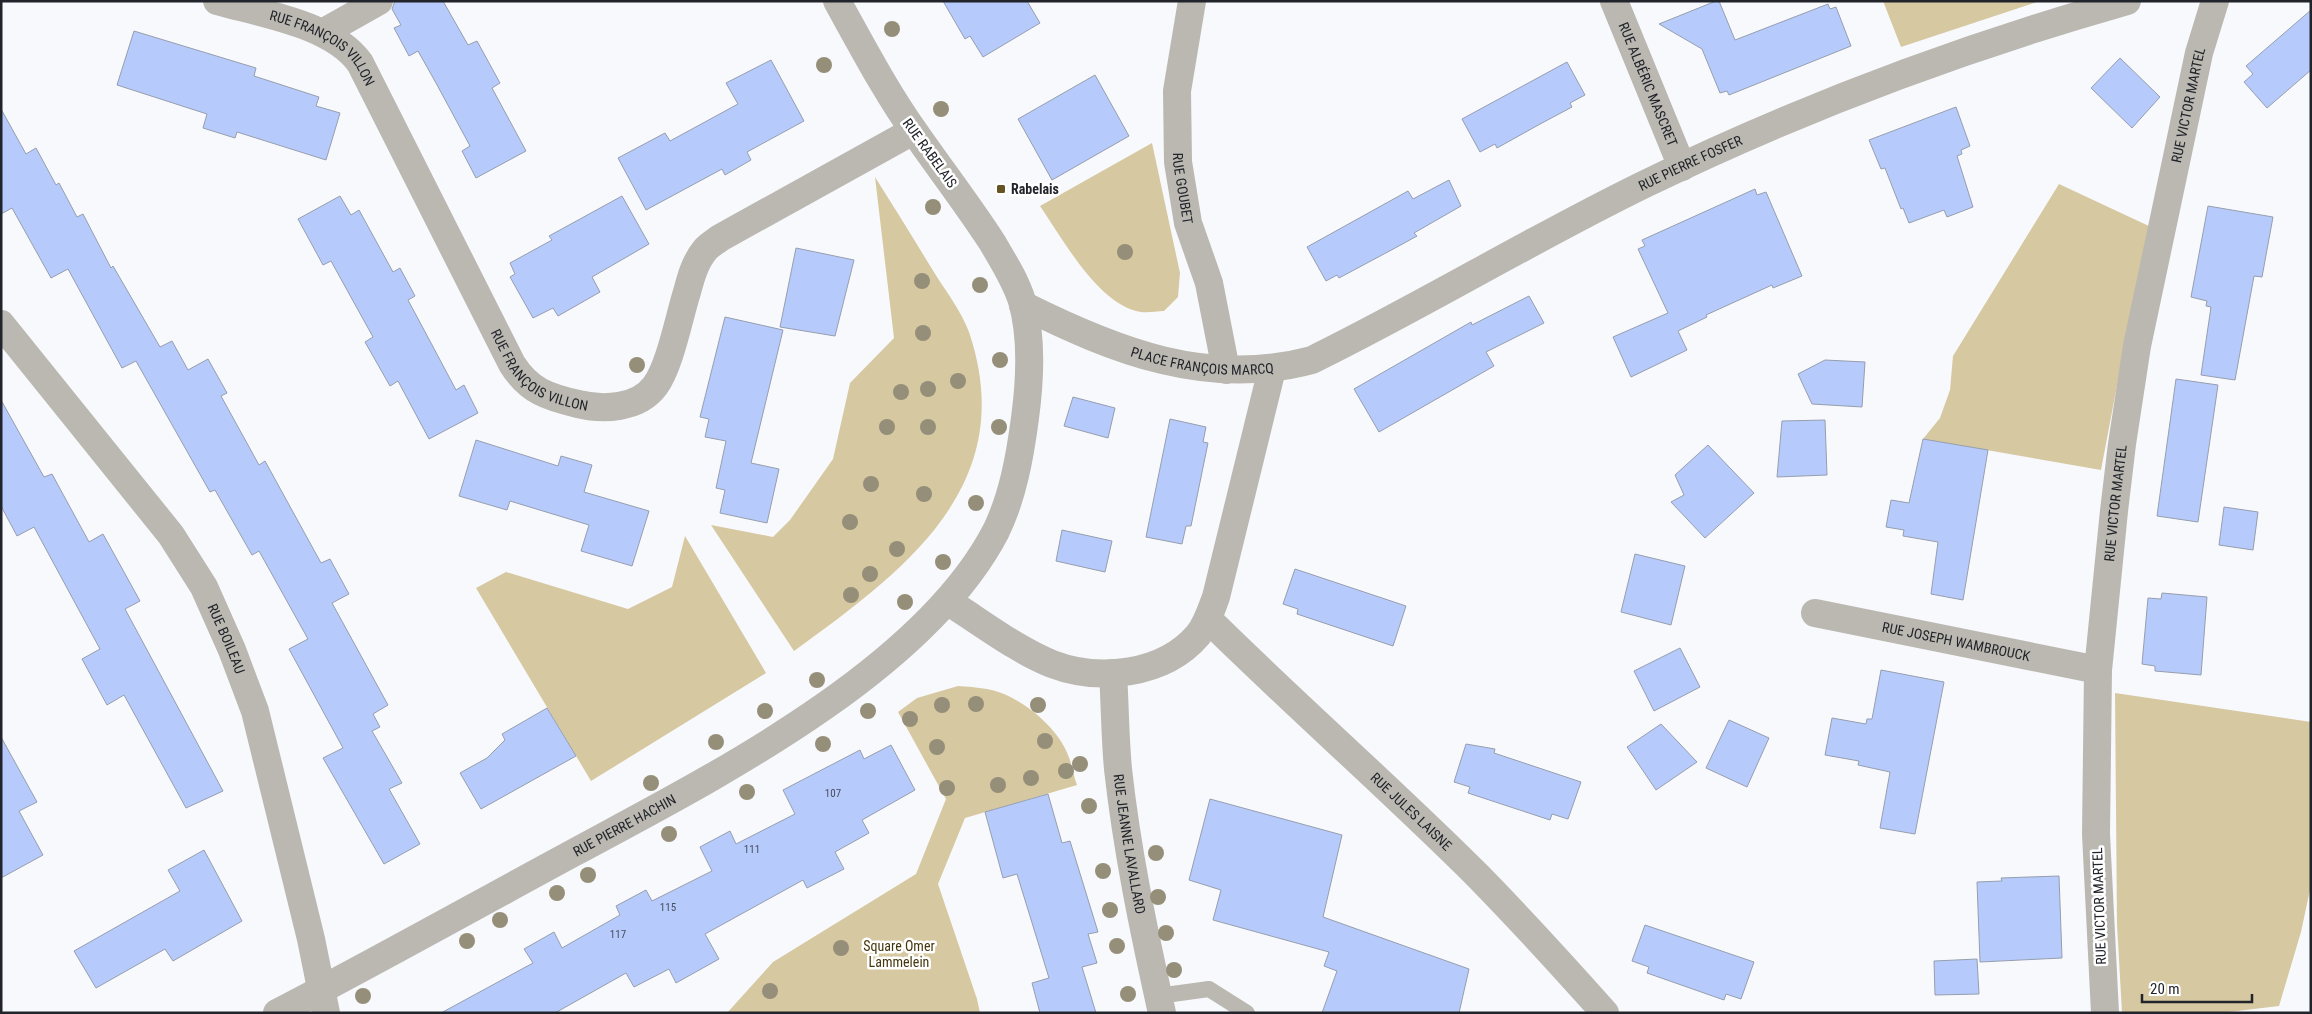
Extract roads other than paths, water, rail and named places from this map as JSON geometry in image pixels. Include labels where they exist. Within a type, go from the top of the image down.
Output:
[{"type":"street","name":"RUE FRANÇOIS VILLON","points":[[217,1],[324,32],[352,51],[360,63],[521,379],[534,390],[548,396],[591,407],[608,408],[631,402],[647,394],[656,386],[664,370],[690,279],[706,249],[729,234],[913,131]]},
{"type":"street","points":[[324,32],[379,1]]},
{"type":"street","name":"RUE RABELAIS","points":[[836,1],[877,74],[913,131],[976,217],[1015,281],[1023,305]]},
{"type":"street","name":"RUE GOUBET","points":[[1192,1],[1177,91],[1178,162],[1188,223],[1209,283],[1226,370]]},
{"type":"street","name":"RUE ALBÉRIC MASCRET","points":[[1614,1],[1682,167]]},
{"type":"street","name":"RUE PIERRE FOSFER","points":[[1272,369],[1312,360],[1616,198],[1793,117],[1949,57],[2127,1]]},
{"type":"street","name":"RUE VICTOR MARTEL","points":[[2104,1013],[2096,834],[2098,670],[2122,444],[2134,365],[2199,53],[2215,1]]},
{"type":"street","points":[[947,601],[974,566],[997,529],[1016,473],[1028,396],[1028,365],[1023,305]]},
{"type":"street","name":"PLACE FRANÇOIS MARCQ","points":[[947,601],[1050,663],[1091,673],[1113,673],[1141,668],[1163,660],[1186,646],[1198,634],[1208,619],[1216,597],[1272,369],[1226,370],[1168,363],[1140,355],[1082,333],[1023,305]]},
{"type":"street","name":"RUE BOILEAU","points":[[1,324],[171,535],[204,587],[232,650],[255,711],[311,939],[323,1001]]},
{"type":"street","name":"RUE PIERRE HACHIN","points":[[277,1013],[323,1001],[740,760],[847,688],[885,659],[947,601]]},
{"type":"street","name":"RUE JOSEPH WAMBROUCK","points":[[1815,613],[2098,670]]},
{"type":"street","name":"RUE JULES LAISNE","points":[[1208,619],[1287,697],[1396,796],[1478,877],[1605,1013]]},
{"type":"street","name":"RUE JEANNE LAVALLARD","points":[[1113,673],[1118,767],[1122,799],[1134,874],[1160,1004]]},
{"type":"lane","points":[[1160,1004],[1209,989],[1247,1013]]},
{"type":"place","name":"Rabelais","points":[[1001,189]]},
{"type":"park label","name":"Square Omer Lammelein","points":[[899,954]]}]
